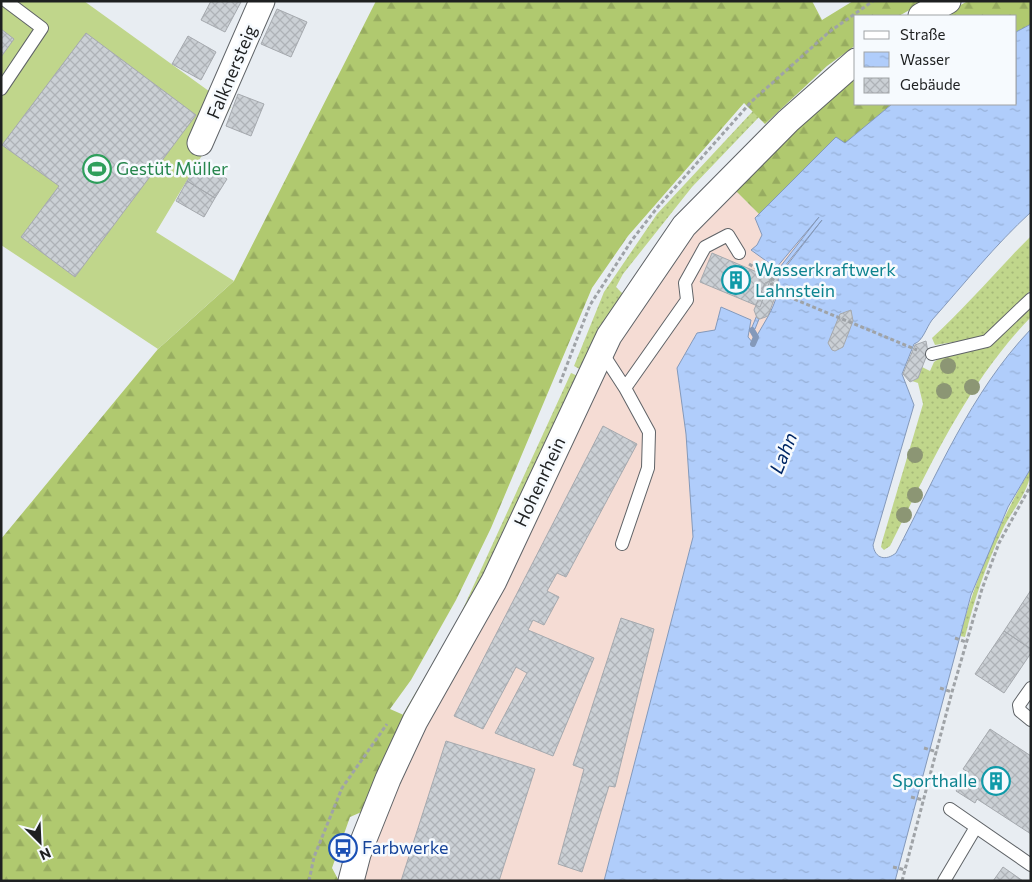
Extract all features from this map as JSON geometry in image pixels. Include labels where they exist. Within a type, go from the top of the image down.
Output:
[{"type":"street","name":"Falknersteig","points":[[200,143],[262,1]]},
{"type":"street","points":[[922,15],[948,1]]},
{"type":"street","name":"Hohenrhein","points":[[351,881],[358,854],[388,779],[415,721],[494,581],[609,336],[684,226],[788,121],[854,63]]},
{"type":"lane","points":[[1,88],[42,28],[6,1]]},
{"type":"lane","points":[[625,388],[687,300],[685,283],[705,247],[728,235],[739,252]]},
{"type":"lane","points":[[927,353],[987,341],[1031,299]]},
{"type":"lane","points":[[601,351],[625,388],[649,432],[648,468],[622,544]]},
{"type":"lane","points":[[1031,688],[1019,705],[1020,711],[1031,720]]},
{"type":"lane","points":[[950,809],[1031,865]]},
{"type":"lane","points":[[944,881],[976,827]]},
{"type":"path","points":[[739,252],[742,260],[773,279],[770,289],[927,353]]},
{"type":"path","points":[[902,881],[966,642],[999,543],[1031,485]]},
{"type":"path","points":[[955,638],[966,642]]},
{"type":"path","points":[[940,688],[952,692]]},
{"type":"path","points":[[924,748],[937,752]]},
{"type":"path","points":[[911,797],[923,800]]},
{"type":"path","points":[[893,867],[905,870]]},
{"type":"shaded area","points":[[732,187],[759,214],[755,218],[762,235],[752,250],[776,267],[819,216],[822,220],[778,277],[779,290],[769,316],[753,343],[748,337],[751,320],[721,307],[715,330],[677,368],[686,434],[693,537],[604,881],[362,881],[370,853],[422,726],[622,335],[673,255]]},
{"type":"green space","name":"Gestüt Müller","points":[[1,1],[84,1],[231,107],[156,232],[234,281],[158,349],[1,245]]},
{"type":"green space","points":[[376,1],[812,1],[822,20],[853,1],[925,1],[901,15],[854,15],[854,46],[827,66],[765,124],[744,103],[628,236],[592,288],[491,528],[456,600],[411,680],[390,709],[406,716],[366,810],[350,817],[332,868],[339,881],[1,881],[1,539],[158,349],[234,281]]},
{"type":"green space","points":[[968,1],[1031,1],[1031,24],[1017,31],[1017,15],[942,15]]},
{"type":"green space","points":[[854,74],[854,105],[891,105],[845,144],[836,137],[759,214],[732,187]]},
{"type":"green space","points":[[753,111],[759,117],[692,187],[623,274],[616,287],[624,295],[583,371],[574,366],[604,292],[657,214]]},
{"type":"green space","points":[[1031,236],[1031,290],[985,337],[935,345],[932,338]]},
{"type":"green space","points":[[1031,304],[1031,317],[1008,343],[969,397],[935,456],[890,546],[884,550],[881,547],[882,542],[923,404],[918,383],[912,381],[918,378],[922,367],[930,371],[934,362],[940,358],[987,346],[997,340]]},
{"type":"green space","points":[[571,373],[580,377],[518,513],[406,716],[403,714],[456,624]]},
{"type":"green space","points":[[1031,468],[1028,484],[1002,531],[986,570],[976,596],[965,637],[960,636],[981,570],[1009,508]]},
{"type":"water","name":"Lahn","points":[[1031,24],[1031,212],[980,265],[932,320],[920,340],[914,344],[902,374],[914,405],[873,545],[874,550],[879,556],[885,558],[896,553],[972,407],[1009,354],[1031,329],[1031,468],[1008,507],[971,595],[895,881],[604,881],[693,537],[686,434],[677,368],[697,333],[715,330],[721,307],[751,320],[748,337],[753,343],[774,303],[777,295],[778,277],[822,220],[776,277],[755,329],[750,332],[773,276],[819,217],[776,268],[751,250],[757,245],[762,235],[755,218],[836,137],[845,143],[891,105],[1017,105],[1017,31]]},
{"type":"building","points":[[211,1],[241,2],[225,32],[201,20]]},
{"type":"building","points":[[277,9],[307,22],[291,57],[261,44]]},
{"type":"building","points":[[1,29],[14,39],[1,57]]},
{"type":"building","points":[[86,33],[196,115],[75,277],[21,237],[59,186],[2,145]]},
{"type":"building","points":[[188,36],[216,52],[201,80],[172,64]]},
{"type":"building","points":[[238,94],[264,104],[251,136],[226,126]]},
{"type":"building","points":[[199,162],[227,179],[215,198],[187,181]]},
{"type":"building","points":[[187,181],[215,198],[204,217],[176,201]]},
{"type":"building","name":"Wasserkraftwerk Lahnstein","points":[[712,253],[771,278],[760,307],[700,282]]},
{"type":"building","points":[[777,278],[778,289],[768,316],[760,319],[757,318],[754,310],[765,283]]},
{"type":"building","points":[[851,310],[853,321],[843,347],[835,351],[832,350],[828,343],[840,314]]},
{"type":"building","points":[[926,341],[928,352],[918,378],[910,382],[903,374],[915,345]]},
{"type":"building","points":[[603,426],[637,444],[566,577],[557,573],[547,591],[559,597],[544,625],[533,620],[528,630],[594,658],[553,756],[495,733],[527,673],[516,667],[483,729],[454,716]]},
{"type":"building","points":[[1031,590],[1031,649],[1004,631]]},
{"type":"building","points":[[621,618],[654,629],[615,787],[609,786],[582,872],[558,864],[584,769],[573,765]]},
{"type":"building","points":[[1004,631],[1031,649],[1031,653],[1004,693],[975,674]]},
{"type":"building","name":"Sporthalle","points":[[990,729],[1031,756],[1031,834],[977,799],[975,803],[956,791],[968,772],[963,769]]},
{"type":"building","points":[[446,741],[535,769],[499,881],[401,881]]},
{"type":"building","points":[[1003,867],[1023,881],[993,881]]},
{"type":"waterway","points":[[752,330],[756,337],[753,344]]},
{"type":"place","name":"Gestüt Müller","points":[[97,169]]},
{"type":"place","name":"Wasserkraftwerk Lahnstein","points":[[736,280]]},
{"type":"place","name":"Sporthalle","points":[[996,781]]},
{"type":"place","name":"Farbwerke","points":[[343,848]]}]
